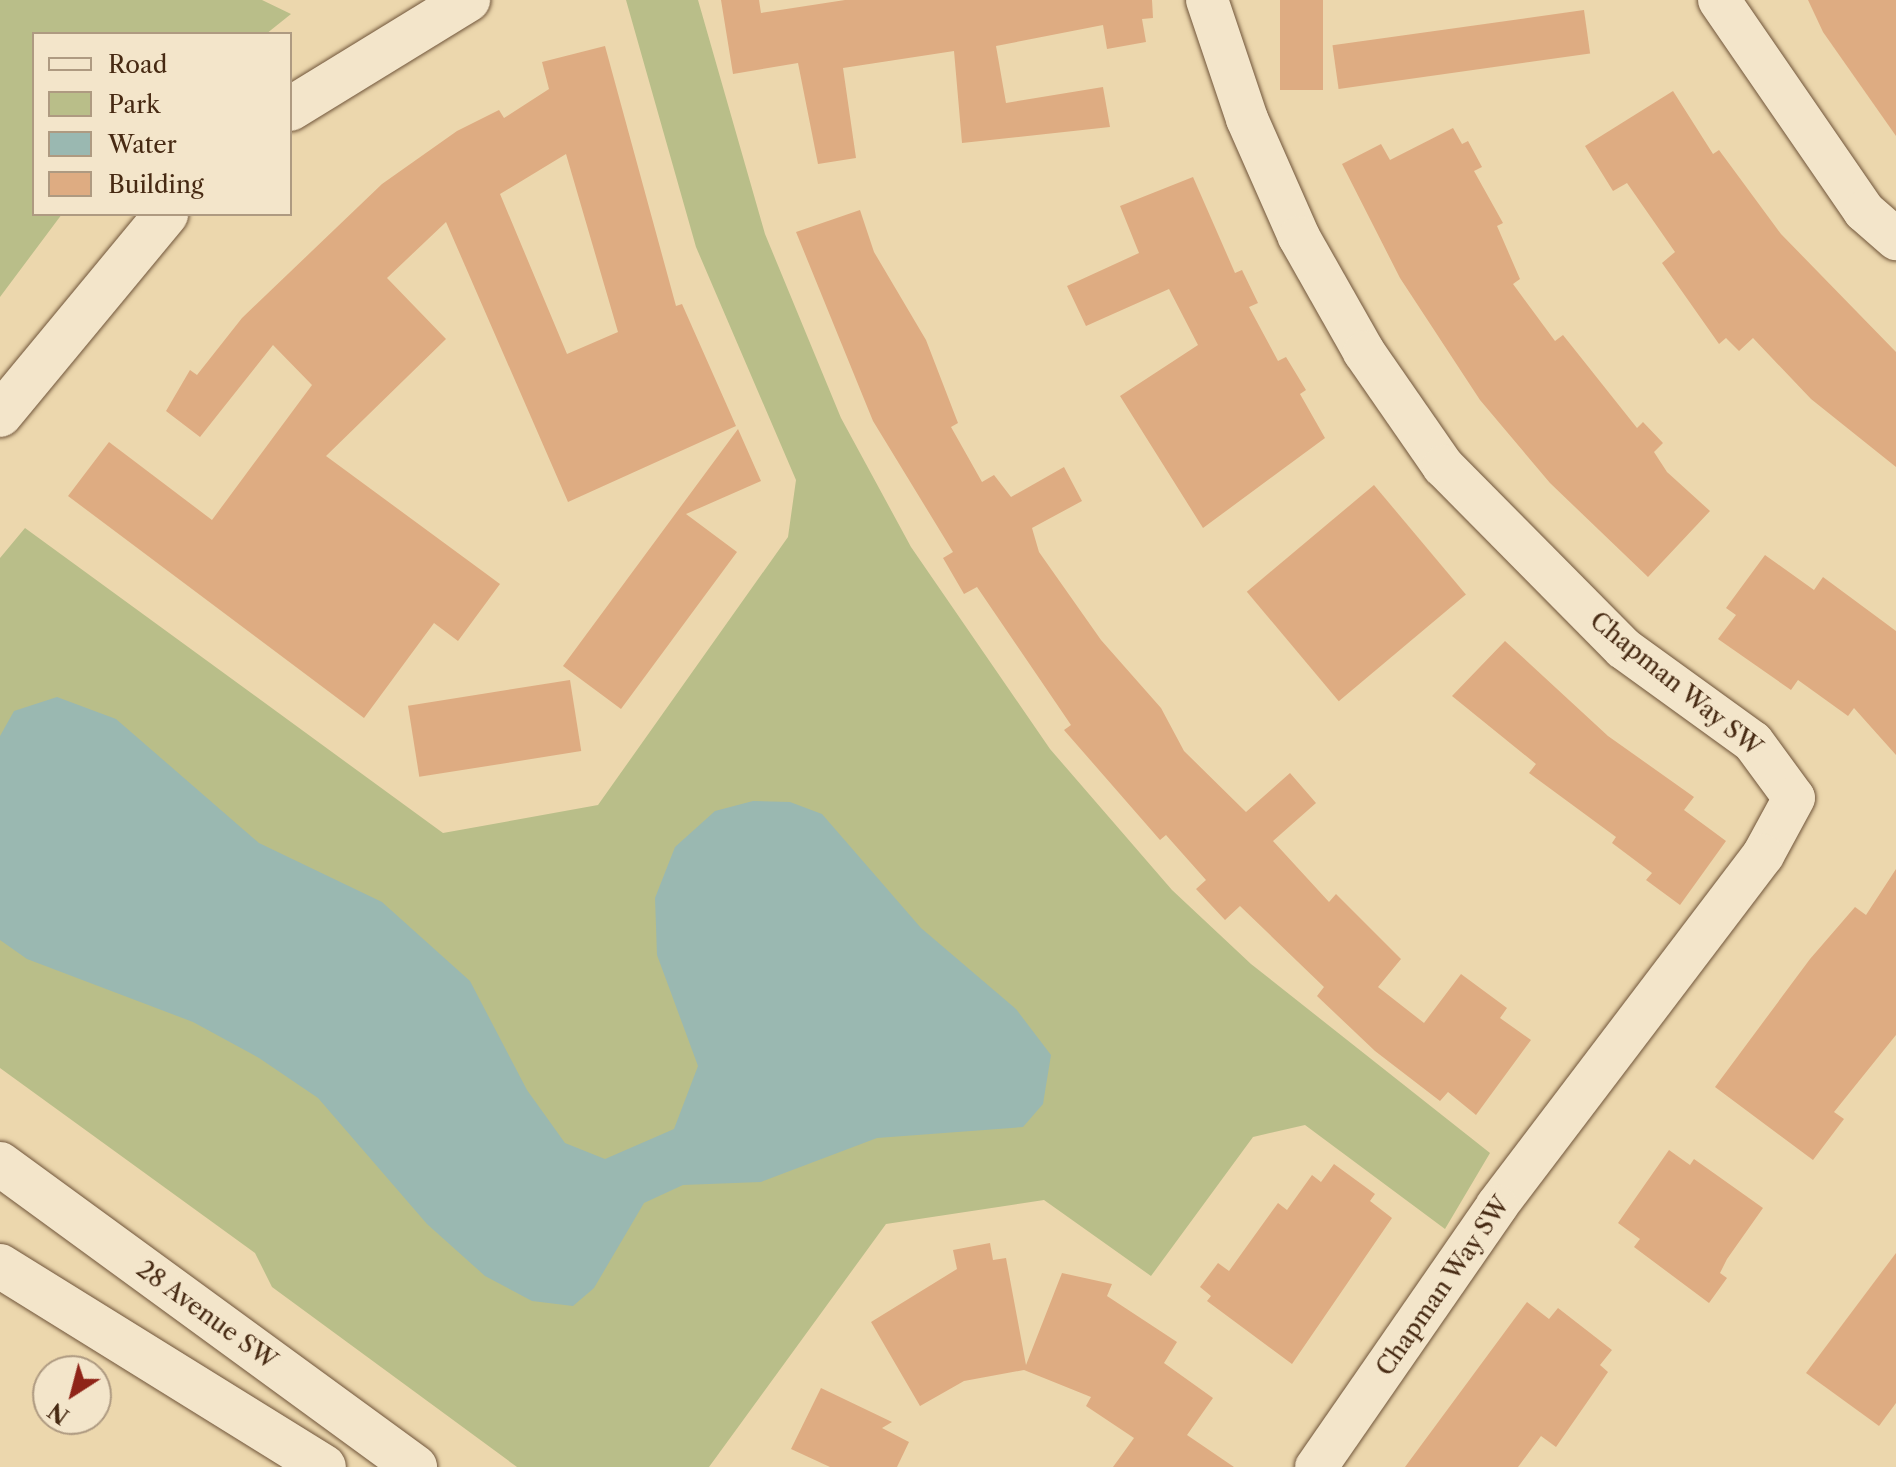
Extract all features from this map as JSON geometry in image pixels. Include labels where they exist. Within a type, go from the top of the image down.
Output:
[{"type":"main road","points":[[292,108],[468,0]]},
{"type":"main road","points":[[0,415],[164,216]]},
{"type":"main road","name":"28 Avenue SW","points":[[0,1164],[415,1467]]},
{"type":"main road","points":[[0,1202],[225,1328]]},
{"type":"main road","points":[[0,1266],[324,1467]]},
{"type":"street","name":"Chapman Way SW","points":[[1207,0],[1247,119],[1299,237],[1364,352],[1443,466],[1623,648],[1753,742],[1794,798],[1763,855],[1497,1206],[1316,1467]]},
{"type":"street","points":[[1719,0],[1864,211],[1896,239]]},
{"type":"green space","points":[[0,0],[262,0],[291,14],[268,32],[32,32],[32,216],[61,216],[0,297]]},
{"type":"green space","points":[[626,0],[698,0],[765,234],[841,418],[911,547],[1050,749],[1172,890],[1251,964],[1490,1153],[1445,1229],[1305,1125],[1253,1137],[1151,1276],[1044,1200],[886,1224],[709,1467],[517,1467],[272,1287],[255,1253],[0,1068],[0,558],[25,528],[443,833],[598,805],[788,537],[796,480],[696,247]]},
{"type":"water","points":[[57,697],[116,719],[259,843],[382,902],[470,981],[527,1090],[565,1143],[605,1159],[674,1129],[698,1066],[657,955],[655,898],[675,847],[715,811],[753,801],[790,802],[822,814],[921,928],[1016,1009],[1051,1055],[1043,1104],[1023,1127],[877,1138],[761,1182],[683,1185],[644,1203],[594,1288],[573,1306],[532,1301],[485,1276],[427,1224],[318,1098],[259,1058],[193,1022],[27,959],[0,940],[0,736],[14,711]]},
{"type":"building","points":[[721,0],[759,0],[761,13],[845,0],[1152,0],[1153,18],[1142,19],[1146,42],[1107,49],[1103,25],[996,46],[1006,103],[1103,87],[1110,127],[962,143],[954,51],[843,68],[856,158],[818,164],[798,63],[733,74]]},
{"type":"building","points":[[1280,0],[1323,0],[1323,90],[1280,90]]},
{"type":"building","points":[[1808,0],[1896,0],[1896,136],[1823,32]]},
{"type":"building","points":[[1584,10],[1590,54],[1339,89],[1332,45]]},
{"type":"building","points":[[605,46],[676,306],[682,304],[736,426],[568,502],[446,222],[387,278],[446,339],[326,456],[500,584],[458,641],[434,623],[364,718],[68,496],[109,442],[212,520],[312,385],[273,345],[200,437],[166,411],[190,370],[197,375],[242,318],[382,184],[457,131],[499,110],[504,118],[549,89],[542,62]],"holes":[[[566,154],[618,332],[567,354],[500,194]]]},
{"type":"building","points":[[1673,91],[1713,154],[1719,150],[1781,234],[1896,352],[1896,467],[1811,399],[1753,338],[1739,351],[1726,338],[1719,344],[1662,263],[1675,252],[1627,183],[1613,191],[1585,146]]},
{"type":"building","points":[[1453,128],[1462,144],[1468,141],[1482,167],[1474,171],[1503,223],[1497,226],[1520,279],[1513,284],[1555,341],[1563,335],[1637,428],[1643,422],[1663,443],[1654,452],[1667,472],[1710,511],[1648,577],[1550,483],[1480,400],[1400,278],[1342,164],[1381,144],[1390,160]]},
{"type":"building","points":[[1193,177],[1235,273],[1242,270],[1258,303],[1249,307],[1278,361],[1286,357],[1306,390],[1300,394],[1325,438],[1203,528],[1120,396],[1198,345],[1169,289],[1086,326],[1067,286],[1139,253],[1120,206]]},
{"type":"building","points":[[860,210],[874,252],[926,340],[958,423],[951,427],[982,482],[994,475],[1011,497],[1064,467],[1082,501],[1032,528],[1039,552],[1101,640],[1161,708],[1184,751],[1246,812],[1290,773],[1316,803],[1273,841],[1329,902],[1336,894],[1401,959],[1378,987],[1424,1023],[1461,974],[1507,1008],[1500,1018],[1531,1040],[1476,1115],[1448,1092],[1440,1101],[1375,1051],[1317,996],[1324,987],[1240,906],[1225,920],[1196,889],[1206,880],[1166,835],[1160,840],[1064,730],[1071,725],[977,587],[964,594],[943,558],[953,552],[873,421],[796,232]]},
{"type":"building","points":[[738,429],[761,481],[686,514],[737,552],[621,709],[563,666]]},
{"type":"building","points":[[1374,485],[1466,595],[1339,701],[1247,592]]},
{"type":"building","points":[[1765,555],[1814,590],[1823,577],[1896,631],[1896,755],[1854,708],[1848,716],[1798,680],[1791,690],[1718,639],[1736,615],[1726,608]]},
{"type":"building","points":[[1505,641],[1608,736],[1694,797],[1684,810],[1726,841],[1680,905],[1646,880],[1652,873],[1612,843],[1616,837],[1529,773],[1536,764],[1452,696]]},
{"type":"building","points":[[570,680],[581,751],[419,777],[408,706]]},
{"type":"building","points":[[1896,869],[1896,1035],[1834,1112],[1844,1119],[1813,1160],[1715,1087],[1810,959],[1855,907],[1866,915]]},
{"type":"building","points":[[1669,1150],[1690,1165],[1694,1159],[1763,1208],[1727,1259],[1720,1273],[1727,1278],[1709,1303],[1634,1247],[1640,1239],[1618,1223]]},
{"type":"building","points":[[1334,1164],[1375,1194],[1370,1201],[1392,1218],[1292,1364],[1207,1301],[1211,1296],[1200,1287],[1218,1263],[1229,1271],[1278,1203],[1287,1210],[1312,1175],[1321,1182]]},
{"type":"building","points":[[990,1243],[993,1260],[1006,1258],[1026,1365],[1062,1273],[1112,1284],[1107,1296],[1177,1342],[1164,1363],[1213,1398],[1187,1435],[1234,1467],[1113,1467],[1134,1438],[1086,1406],[1091,1397],[1024,1370],[964,1381],[920,1406],[871,1322],[957,1269],[953,1250]]},
{"type":"building","points":[[1896,1253],[1896,1403],[1879,1426],[1806,1373]]},
{"type":"building","points":[[1527,1302],[1549,1319],[1558,1308],[1612,1350],[1600,1365],[1608,1372],[1556,1447],[1541,1436],[1518,1467],[1405,1467]]},
{"type":"building","points":[[821,1388],[892,1422],[882,1428],[909,1442],[897,1467],[830,1467],[791,1449]]}]
